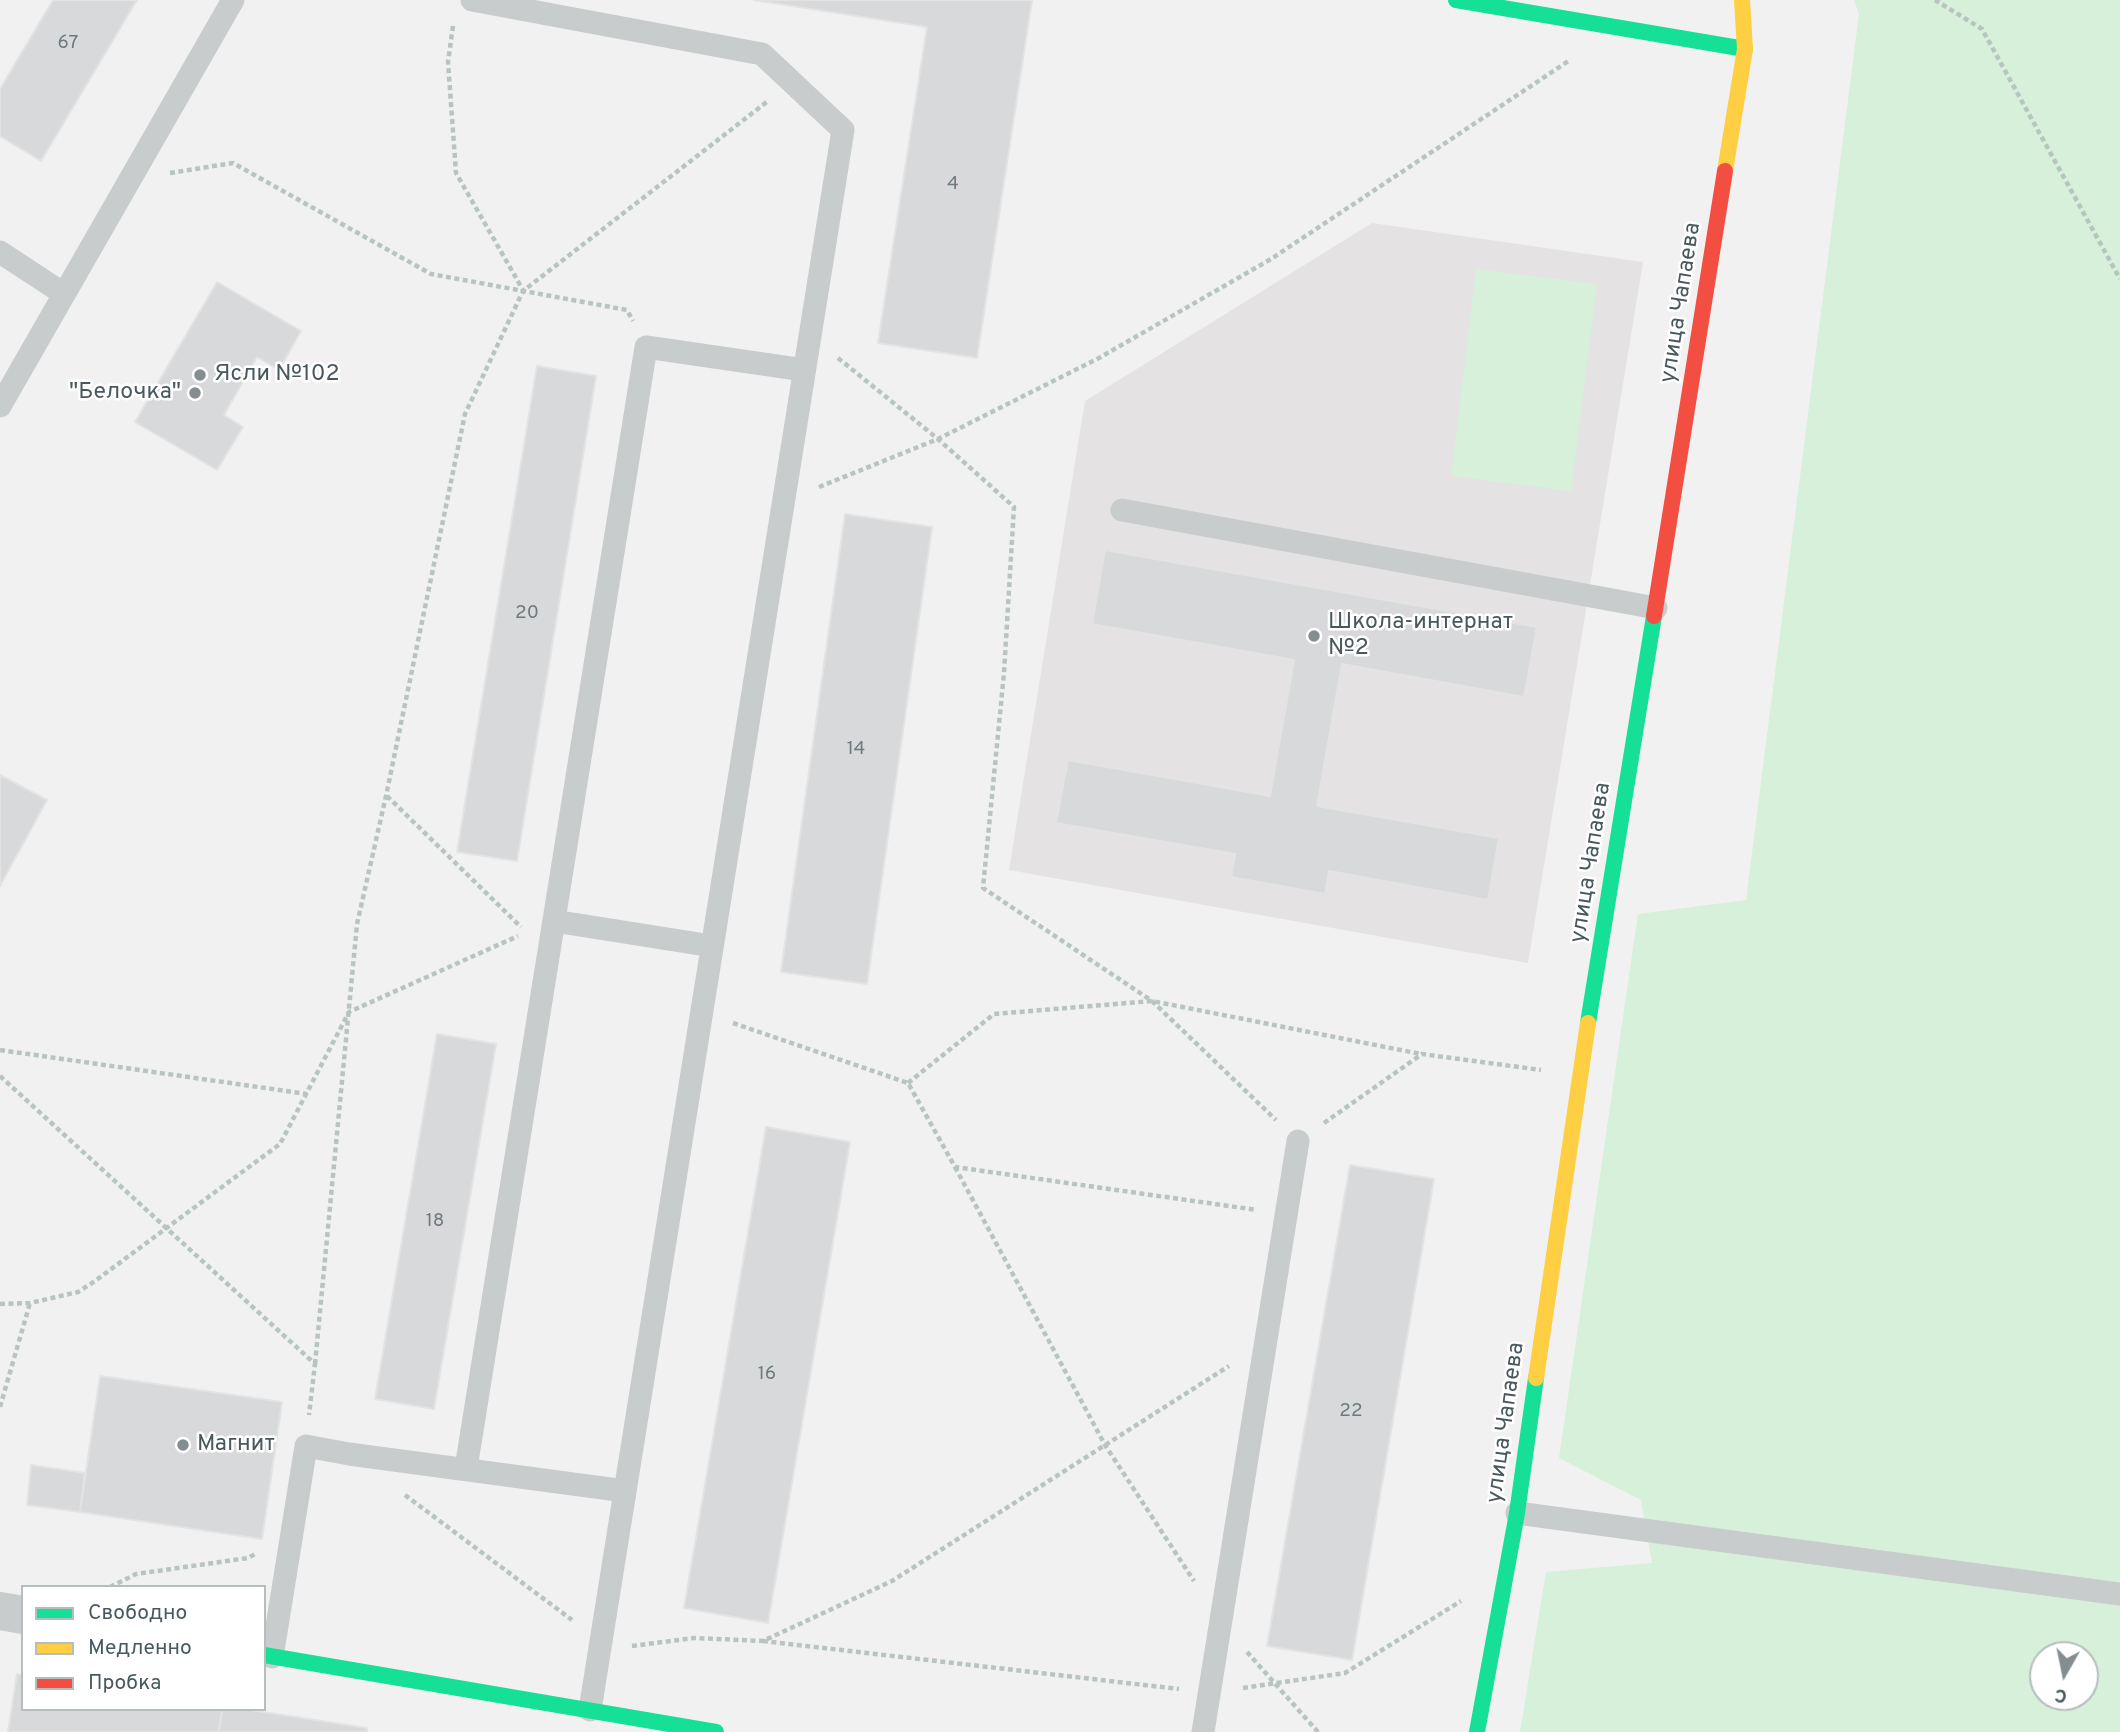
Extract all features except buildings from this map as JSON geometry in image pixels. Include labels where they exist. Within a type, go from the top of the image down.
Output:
[{"type":"street","points":[[1456,0],[1745,49]]},
{"type":"street","name":"улица Чапаева","points":[[1477,1732],[1517,1513],[1580,1075],[1745,49],[1742,0]]},
{"type":"street","points":[[268,1656],[716,1732]]},
{"type":"lane","points":[[0,406],[233,0]]},
{"type":"lane","points":[[472,0],[762,54],[842,130],[590,1710]]},
{"type":"lane","points":[[0,252],[64,294]]},
{"type":"lane","points":[[467,1468],[646,347],[804,370]]},
{"type":"lane","points":[[1122,510],[1656,608]]},
{"type":"lane","points":[[554,921],[712,946]]},
{"type":"lane","points":[[1203,1732],[1298,1141]]},
{"type":"lane","points":[[268,1656],[306,1446],[625,1491]]},
{"type":"lane","points":[[1517,1513],[2120,1594]]},
{"type":"path","points":[[1935,0],[1982,29],[2120,279]]},
{"type":"path","points":[[453,25],[448,62],[456,173],[523,291]]},
{"type":"path","points":[[783,502],[939,439],[1099,358],[1271,259],[1589,48],[1622,29]]},
{"type":"path","points":[[306,1446],[357,924],[465,414],[523,291],[792,82]]},
{"type":"path","points":[[130,180],[233,163],[431,274],[627,310],[646,347]]},
{"type":"path","points":[[810,336],[939,439],[1014,507],[1004,673],[983,888],[1152,1001],[1298,1141],[1422,1054]]},
{"type":"path","points":[[0,1304],[30,1303],[78,1292],[280,1144],[349,1012],[526,933],[386,796]]},
{"type":"path","points":[[908,1083],[993,1014],[1152,1001],[1422,1054],[1580,1075]]},
{"type":"path","points":[[702,1012],[908,1083],[1105,1445],[1220,1621],[1318,1732]]},
{"type":"path","points":[[0,1050],[307,1094]]},
{"type":"path","points":[[0,1076],[316,1364]]},
{"type":"path","points":[[955,1167],[1286,1214]]},
{"type":"path","points":[[0,1407],[30,1303]]},
{"type":"path","points":[[404,1495],[601,1642],[620,1647],[694,1638],[763,1641],[892,1581],[1265,1343]]},
{"type":"path","points":[[114,1585],[136,1574],[248,1558],[292,1532]]},
{"type":"shaded area","name":"Школа-интернат №2","points":[[1372,223],[1643,262],[1528,963],[1009,870],[1085,401]]},
{"type":"green space","points":[[1854,0],[2120,0],[2120,1732],[1520,1732],[1546,1572],[1652,1563],[1641,1500],[1559,1458],[1638,914],[1746,900],[1859,14]]},
{"type":"green space","points":[[1476,269],[1597,284],[1571,491],[1451,476]]},
{"type":"traffic: fast","points":[[1456,0],[1745,49]]},
{"type":"traffic: fast","points":[[1588,1023],[1654,616]]},
{"type":"traffic: fast","points":[[1477,1732],[1517,1513],[1536,1378]]},
{"type":"traffic: fast","points":[[266,1655],[716,1732]]},
{"type":"traffic: slow","points":[[1725,171],[1745,49],[1742,0]]},
{"type":"traffic: slow","points":[[1536,1378],[1588,1023]]},
{"type":"traffic: jam","points":[[1654,616],[1725,171]]},
{"type":"place","name":"Ясли №102","points":[[200,375]]},
{"type":"place","name":"\"Белочка\"","points":[[195,393]]},
{"type":"place","name":"Школа-интернат №2","points":[[1314,636]]},
{"type":"place","name":"Магнит","points":[[183,1445]]}]
